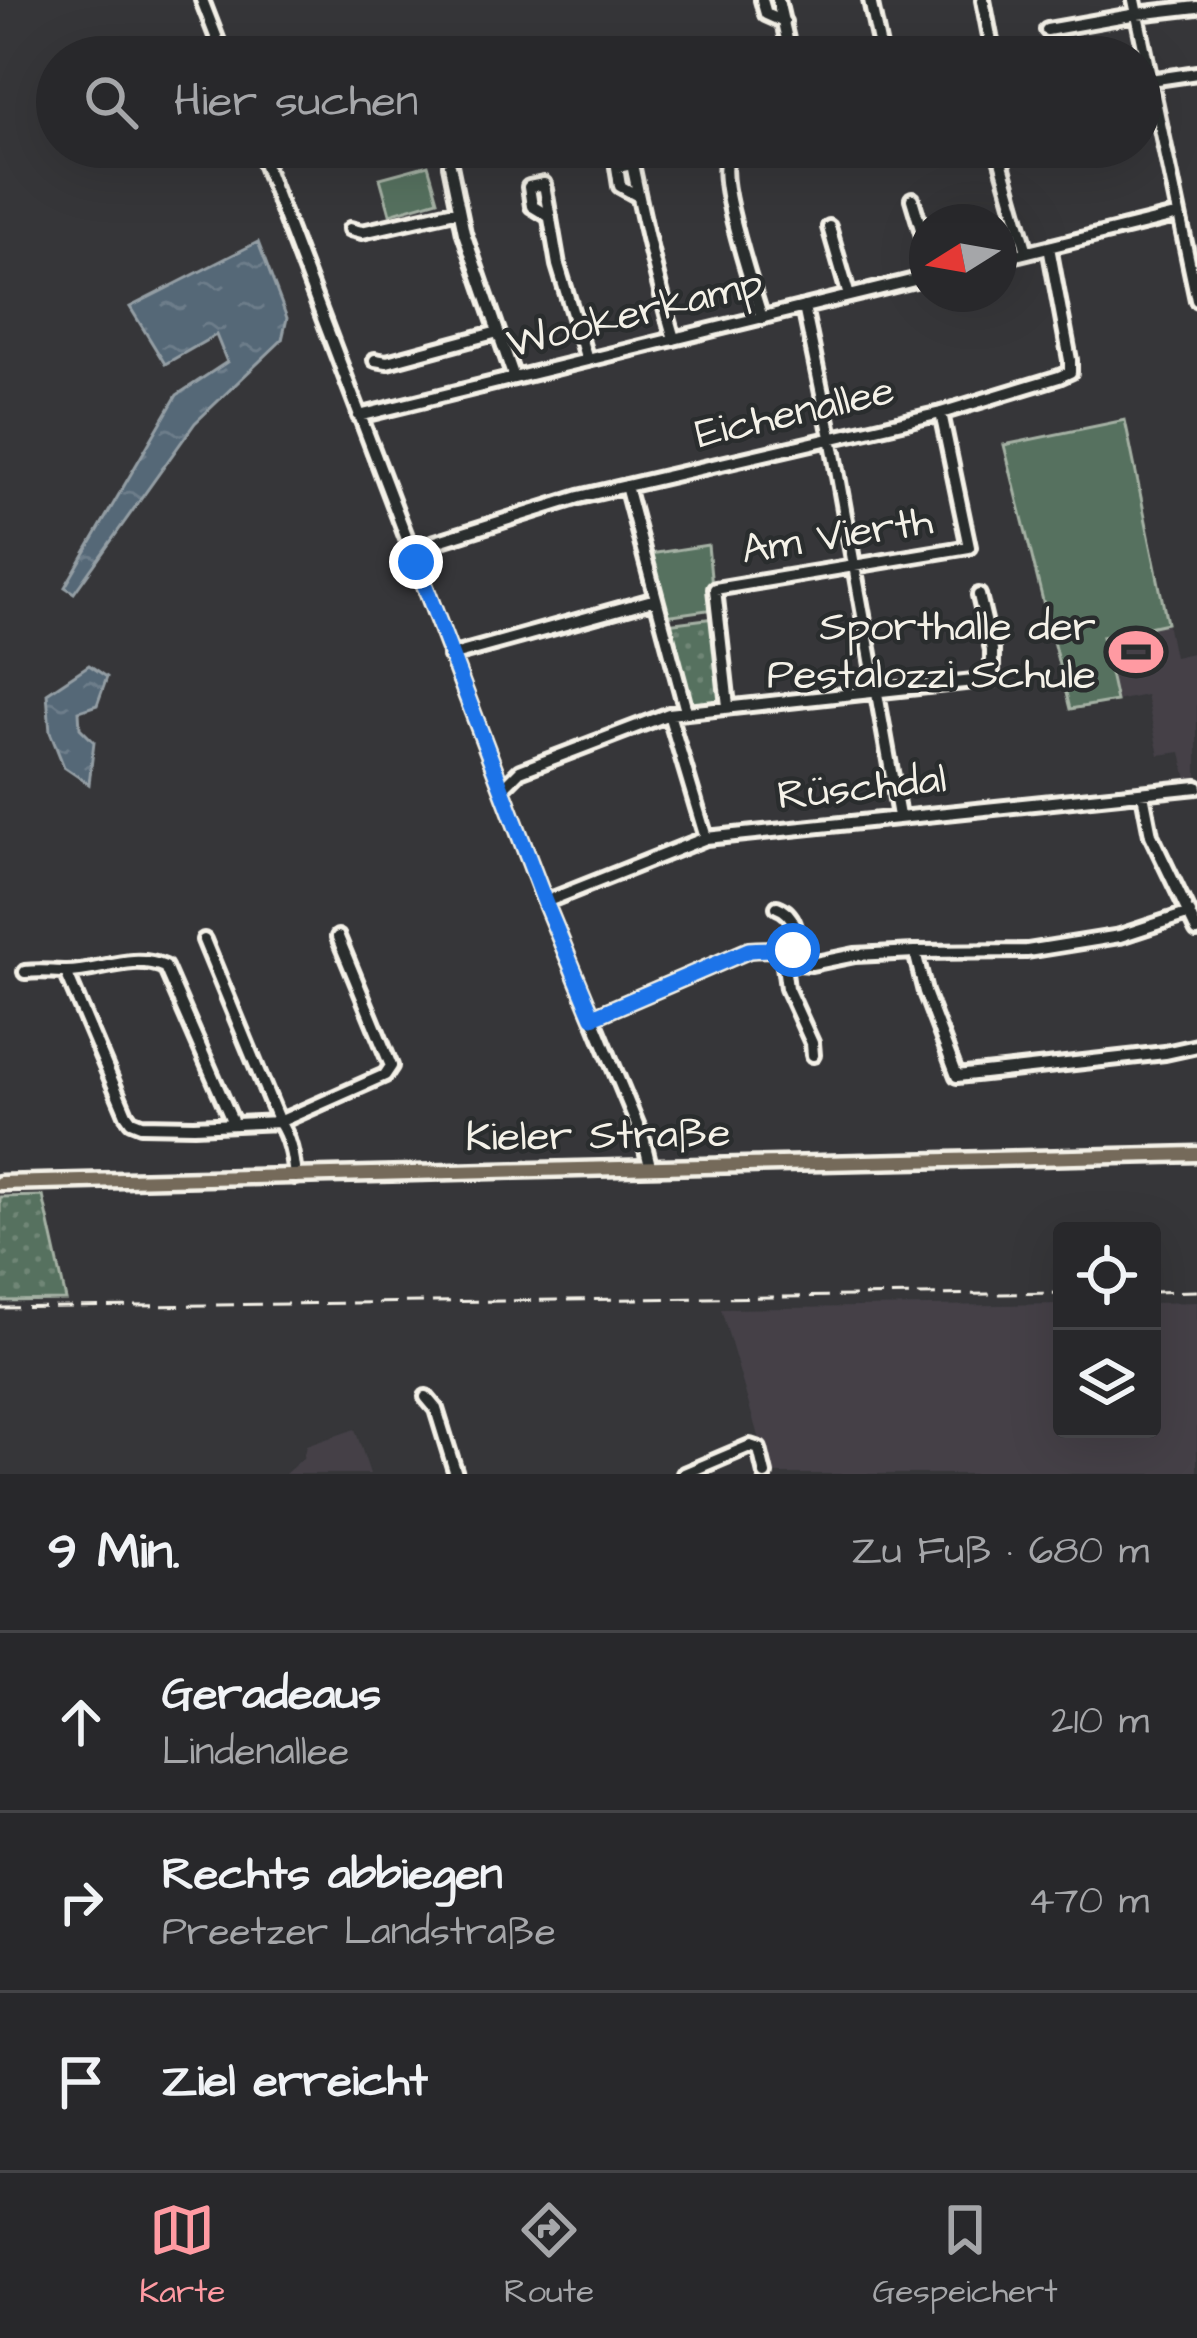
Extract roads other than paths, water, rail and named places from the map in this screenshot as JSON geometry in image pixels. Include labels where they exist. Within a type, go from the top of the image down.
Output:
[{"type":"main road","name":"Kieler Straße","points":[[0,1183],[1197,1154]]},
{"type":"street","points":[[202,0],[216,36]]},
{"type":"street","points":[[762,0],[766,14],[784,22]]},
{"type":"street","points":[[778,0],[787,36]]},
{"type":"street","points":[[870,0],[878,36]]},
{"type":"street","points":[[982,0],[990,36]]},
{"type":"street","points":[[1134,0],[1141,36]]},
{"type":"street","points":[[1047,30],[1189,5]]},
{"type":"street","points":[[1161,78],[1197,73]]},
{"type":"street","points":[[1161,128],[1193,263],[1197,300]]},
{"type":"street","points":[[266,168],[650,1166]]},
{"type":"street","points":[[450,168],[514,378]]},
{"type":"street","points":[[726,168],[744,261],[762,318]]},
{"type":"street","points":[[1003,168],[1028,252]]},
{"type":"street","points":[[638,196],[650,258],[674,338]]},
{"type":"street","points":[[912,199],[914,204]]},
{"type":"street","points":[[350,229],[362,232],[459,210]]},
{"type":"street","points":[[1017,255],[1179,215]]},
{"type":"street","points":[[550,217],[558,265],[587,360]]},
{"type":"street","points":[[829,227],[849,296]]},
{"type":"street","name":"Eichenallee","points":[[410,550],[579,496],[941,413],[1070,372],[1048,247]]},
{"type":"street","name":"Wookerkamp","points":[[358,416],[909,281]]},
{"type":"street","points":[[804,307],[898,816]]},
{"type":"street","points":[[375,361],[387,362],[498,332]]},
{"type":"street","name":"Am Vierth","points":[[728,706],[715,589],[969,547],[941,413]]},
{"type":"street","points":[[626,486],[686,711]]},
{"type":"street","points":[[494,770],[520,771],[669,714],[992,680],[992,650],[979,595]]},
{"type":"street","points":[[451,656],[656,599]]},
{"type":"street","points":[[669,714],[706,838]]},
{"type":"street","points":[[502,789],[520,771]]},
{"type":"street","name":"Rüschdal","points":[[545,902],[706,838],[1197,788]]},
{"type":"street","points":[[1143,794],[1151,835],[1197,931]]},
{"type":"street","points":[[777,907],[792,918],[797,941],[783,971],[813,1055]]},
{"type":"street","points":[[593,1017],[749,950],[774,947],[811,964],[855,955],[1027,951],[1120,936],[1190,913]]},
{"type":"street","points":[[66,972],[131,1121],[194,1126],[279,1122],[386,1075],[391,1066],[338,937]]},
{"type":"street","points":[[204,940],[286,1132],[295,1177]]},
{"type":"street","points":[[915,952],[941,1040],[957,1076],[1197,1046]]},
{"type":"street","points":[[26,972],[66,972],[148,960],[165,967],[232,1123]]},
{"type":"street","points":[[426,1397],[436,1409],[456,1474]]},
{"type":"street","points":[[684,1474],[750,1446],[759,1449],[765,1474]]},
{"type":"water","points":[[258,242],[287,318],[282,340],[195,423],[74,593],[65,587],[177,395],[227,362],[216,335],[165,364],[130,307]]},
{"type":"water","points":[[89,665],[107,677],[97,705],[79,711],[80,728],[94,742],[89,784],[64,767],[50,732],[47,693]]},
{"type":"railway","points":[[1161,1292],[1197,1291]]},
{"type":"railway","points":[[0,1308],[1053,1293]]},
{"type":"place","name":"Sporthalle der Pestalozzi Schule","points":[[1136,652]]}]
